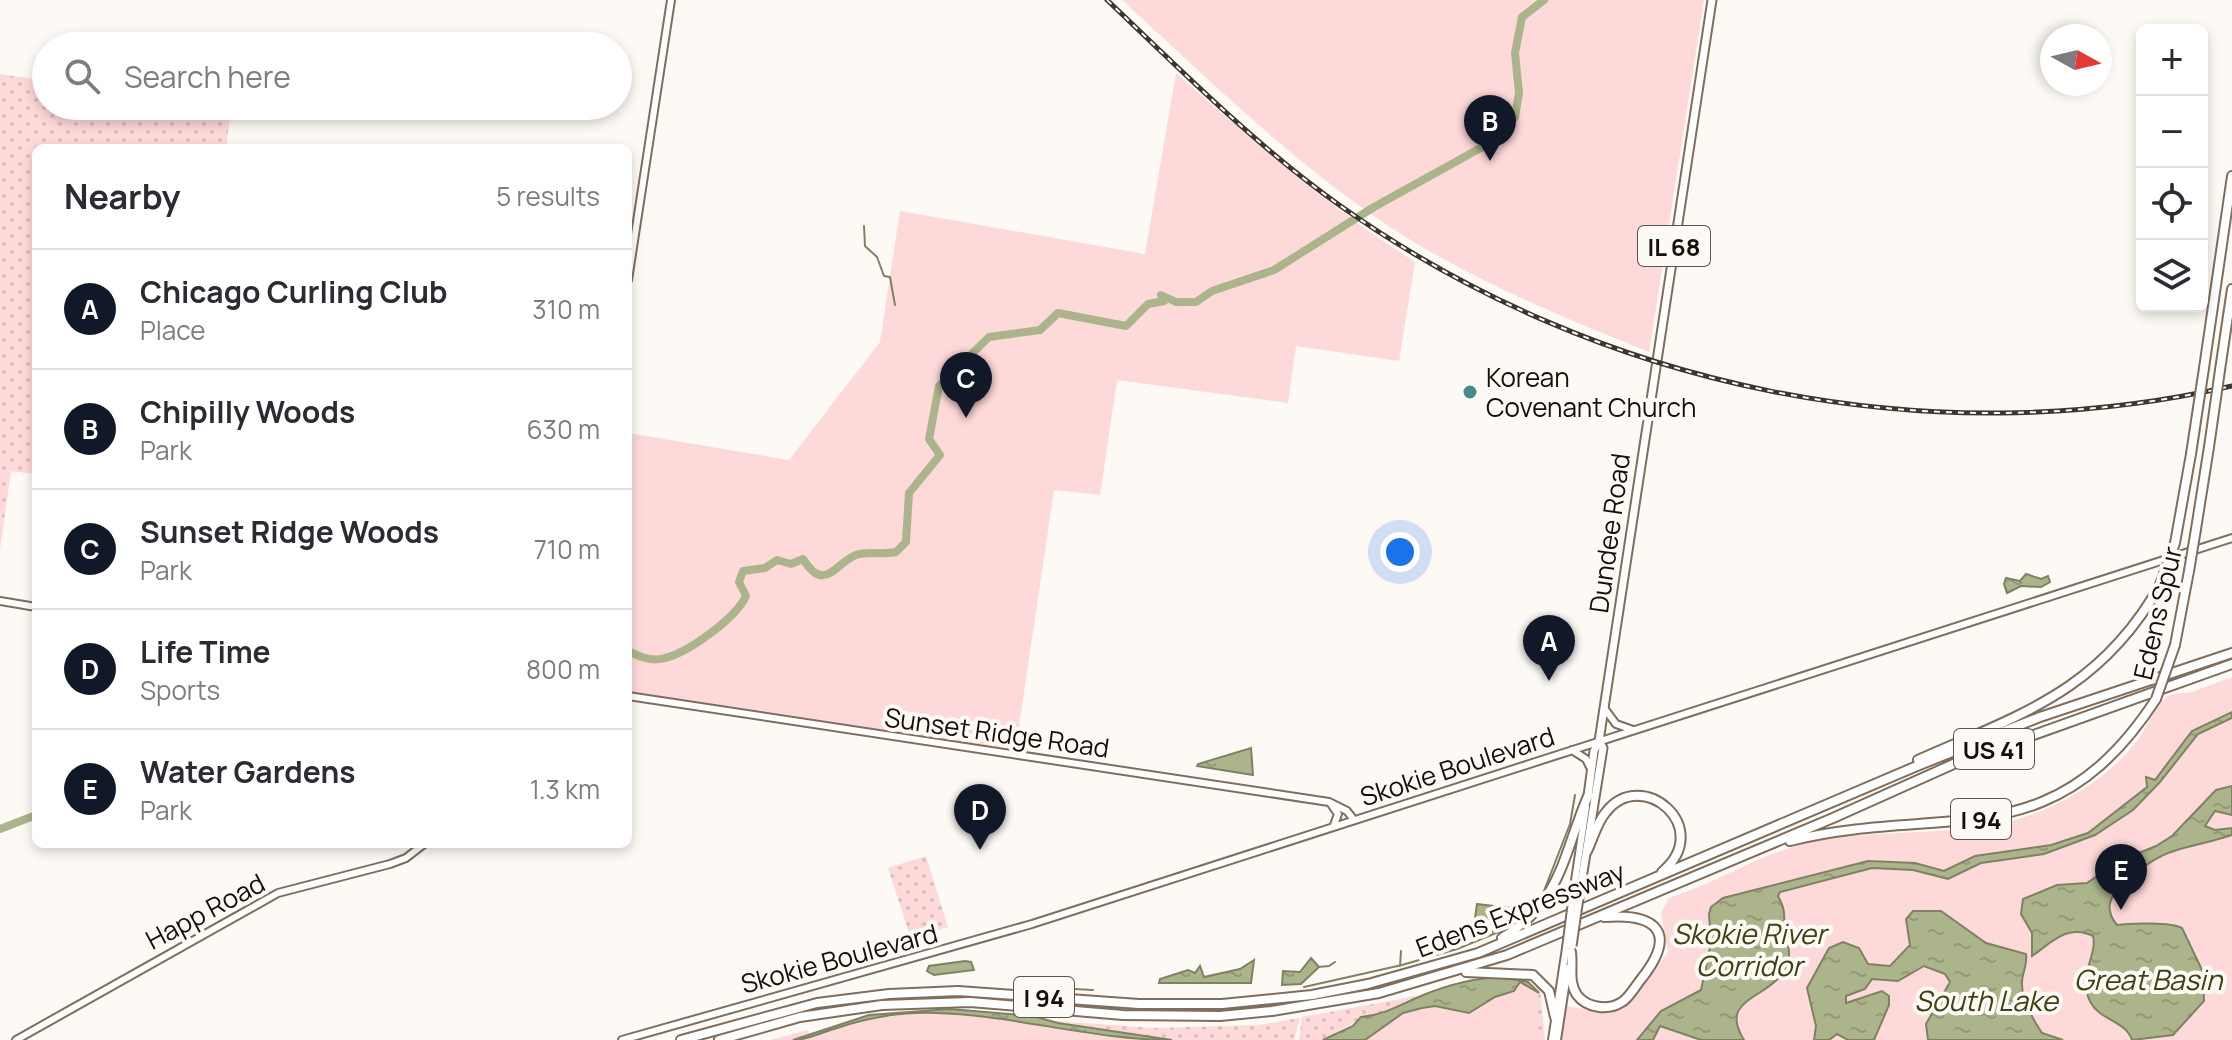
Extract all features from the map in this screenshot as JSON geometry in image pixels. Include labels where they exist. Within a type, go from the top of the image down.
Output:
[{"type":"highway","name":"Edens Spur","points":[[1838,801],[1885,775],[2058,696],[2090,674],[2142,618],[2160,585],[2175,543],[2232,176]]},
{"type":"highway","name":"Edens Spur","points":[[1762,848],[1828,833],[1997,817],[2041,803],[2077,785],[2109,759],[2139,726],[2156,699],[2175,645],[2232,289]]},
{"type":"highway","name":"US 41","points":[[1838,801],[2040,717],[2232,653]]},
{"type":"highway","name":"US 41","points":[[1762,848],[1958,762],[2232,664]]},
{"type":"highway","points":[[1478,953],[1516,930],[1550,893],[1565,867],[1588,796]]},
{"type":"highway","points":[[1587,851],[1606,811],[1619,801],[1633,796],[1661,802],[1677,820],[1680,845],[1674,859],[1651,880]]},
{"type":"highway","name":"Edens Expressway","points":[[681,1040],[817,1003],[920,992],[1002,993],[1139,1004],[1264,1001],[1368,984],[1478,953],[1838,801]]},
{"type":"highway","name":"Edens Expressway","points":[[719,1040],[800,1017],[924,1002],[1169,1017],[1272,1011],[1379,993],[1457,972],[1762,848]]},
{"type":"highway","points":[[1569,949],[1575,993],[1593,1006],[1613,1006],[1624,1001],[1660,951],[1661,938],[1655,925],[1641,918],[1595,918]]},
{"type":"highway","points":[[1457,972],[1514,971],[1533,975],[1549,991],[1555,1017]]},
{"type":"main road","points":[[632,254],[671,0]]},
{"type":"main road","name":"Dundee Road","points":[[1555,1040],[1591,771],[1599,741],[1712,0]]},
{"type":"main road","name":"Skokie Boulevard","points":[[622,1040],[997,935],[2232,538]]},
{"type":"main road","points":[[0,601],[32,606]]},
{"type":"main road","name":"Sunset Ridge Road","points":[[632,697],[1329,802],[1347,811],[1354,820]]},
{"type":"main road","points":[[1604,708],[1616,724],[1633,730]]},
{"type":"main road","name":"Dundee Road","points":[[1577,892],[1587,851],[1603,748],[1599,741]]},
{"type":"main road","points":[[1572,750],[1586,759],[1591,771]]},
{"type":"main road","points":[[1329,802],[1338,814],[1333,827]]},
{"type":"main road","name":"Happ Road","points":[[16,1040],[278,893],[390,864],[406,858],[419,848]]},
{"type":"main road","name":"Dundee Road","points":[[1555,1040],[1555,1017],[1569,949]]},
{"type":"shaded area","points":[[1122,0],[1704,0],[1649,352],[1471,274],[1403,236],[1338,190],[1274,138]]},
{"type":"shaded area","points":[[1176,73],[1321,196],[1415,262],[1399,361],[1296,346],[1288,403],[1117,380],[1100,495],[1054,490],[1016,746],[1011,751],[632,694],[632,434],[789,460],[880,342],[900,211],[1145,254]]},
{"type":"shaded area","points":[[0,74],[32,79],[32,120],[230,120],[227,144],[32,144],[32,474],[11,471],[0,549]]},
{"type":"shaded area","points":[[2232,677],[2232,1040],[1561,1040],[1566,1006],[1606,1013],[1622,1010],[1632,1001],[1668,952],[1661,913],[1669,898],[1774,853],[1811,842],[1989,825],[2046,809],[2082,790],[2115,765],[2134,745],[2168,696],[2192,692]]},
{"type":"shaded area","points":[[926,856],[948,927],[911,939],[888,868]]},
{"type":"shaded area","points":[[1500,976],[1525,979],[1540,989],[1545,1040],[1529,1040],[1537,995],[1523,980],[1476,978]]},
{"type":"shaded area","points":[[1516,980],[1529,984],[1539,993],[1535,1012],[1540,1040],[1337,1040],[1419,999]]},
{"type":"shaded area","points":[[1422,995],[1380,1016],[1357,1021],[1323,1040],[1299,1040],[1302,1017]]},
{"type":"shaded area","points":[[953,1012],[1152,1040],[770,1040],[808,1030],[810,1036],[880,1018]]},
{"type":"shaded area","points":[[1300,1018],[1294,1040],[1172,1040],[1041,1020],[1154,1028],[1259,1025]]},
{"type":"water","points":[[2026,574],[2041,579],[2048,576],[2050,582],[2041,587],[2021,586],[2007,593],[2006,578],[2020,581]]},
{"type":"water","name":"Skokie River Corridor","points":[[2232,712],[2232,718],[2198,734],[2133,810],[2095,835],[2044,854],[1981,863],[1948,879],[1913,870],[1872,868],[1780,892],[1778,896],[1784,910],[1789,956],[1784,971],[1743,1004],[1738,1013],[1737,1024],[1744,1040],[1701,1040],[1660,1026],[1653,1040],[1637,1040],[1661,1011],[1701,990],[1711,943],[1709,914],[1711,907],[1723,898],[1868,861],[1915,863],[1944,871],[1975,856],[2051,845],[2088,833],[2147,787],[2146,777],[2155,780],[2192,731]]},
{"type":"water","points":[[1251,748],[1253,775],[1197,766],[1198,764]]},
{"type":"water","name":"Great Basin","points":[[2232,786],[2232,815],[2215,811],[2205,826],[2215,830],[2232,828],[2232,835],[2175,850],[2152,861],[2119,888],[2110,903],[2110,914],[2117,925],[2140,923],[2182,928],[2203,972],[2204,1001],[2173,1035],[2132,1040],[2124,1029],[2095,1009],[2087,993],[2086,975],[2093,951],[2093,936],[2067,933],[2032,956],[2032,933],[2021,914],[2023,899],[2057,885],[2087,883],[2117,862],[2156,846],[2172,836],[2216,790]]},
{"type":"water","points":[[1477,904],[1519,909],[1504,918],[1481,919],[1475,918]]},
{"type":"water","name":"South Lake","points":[[1913,911],[1941,911],[1986,943],[2026,954],[2022,985],[2029,1010],[2042,1033],[2063,1040],[1928,1040],[1926,1024],[1950,982],[1945,974],[1924,966],[1898,981],[1872,979],[1865,989],[1846,996],[1846,1003],[1882,991],[1889,996],[1889,1005],[1874,1040],[1848,1040],[1837,1034],[1829,1040],[1814,1040],[1816,1026],[1807,988],[1829,948],[1843,942],[1859,948],[1868,964],[1890,966],[1910,945],[1906,919]]},
{"type":"water","points":[[1311,958],[1319,967],[1301,984],[1282,985],[1283,971],[1300,972]]},
{"type":"water","points":[[1254,960],[1251,983],[1159,983],[1160,979],[1188,970],[1195,973],[1200,966],[1204,977],[1240,969]]},
{"type":"water","points":[[971,962],[974,970],[934,975],[927,971],[929,966]]},
{"type":"water","points":[[1502,977],[1528,982],[1539,993],[1520,982],[1514,991],[1495,997],[1469,1013],[1435,1006],[1422,1008],[1403,1013],[1365,1040],[1323,1040],[1353,1026],[1361,1017],[1385,1012],[1441,989]]},
{"type":"water","points":[[950,1009],[1033,1016],[1058,1023],[1172,1040],[1112,1036],[995,1018],[923,1013],[871,1019],[793,1040],[869,1015]]},
{"type":"waterway","points":[[632,653],[660,659],[699,642],[741,605],[746,596],[739,582],[743,571],[765,568],[777,560],[791,564],[803,559],[811,569],[824,575],[856,555],[896,552],[906,542],[909,493],[940,455],[929,439],[939,386],[989,337],[1040,330],[1058,313],[1126,326],[1148,304],[1164,301],[1161,295],[1176,302],[1196,302],[1212,291],[1274,270],[1374,207],[1495,140],[1515,117],[1519,93],[1515,53],[1522,17],[1544,0]]},
{"type":"waterway","points":[[864,226],[865,246],[877,257],[884,276],[890,277],[895,305]]},
{"type":"waterway","points":[[1542,896],[1570,824],[1575,795]]},
{"type":"waterway","points":[[0,829],[32,817]]},
{"type":"waterway","points":[[1493,921],[1493,932]]},
{"type":"waterway","points":[[1304,987],[1457,949],[1513,926]]},
{"type":"waterway","points":[[1400,966],[1401,951]]},
{"type":"waterway","points":[[1318,967],[1335,962]]},
{"type":"waterway","points":[[1037,987],[1093,990]]},
{"type":"railway","points":[[1107,0],[1250,134],[1342,207],[1441,270],[1546,321],[1655,362],[1768,391],[1883,408],[2000,413],[2116,406],[2232,386]]},
{"type":"place","name":"Chipilly Woods","points":[[1490,161]]},
{"type":"place","name":"Korean Covenant Church","points":[[1470,392]]},
{"type":"place","name":"Sunset Ridge Woods","points":[[966,418]]},
{"type":"place","name":"Chicago Curling Club","points":[[1549,681]]},
{"type":"place","name":"Life Time","points":[[980,850]]},
{"type":"place","name":"Water Gardens","points":[[2121,910]]}]
